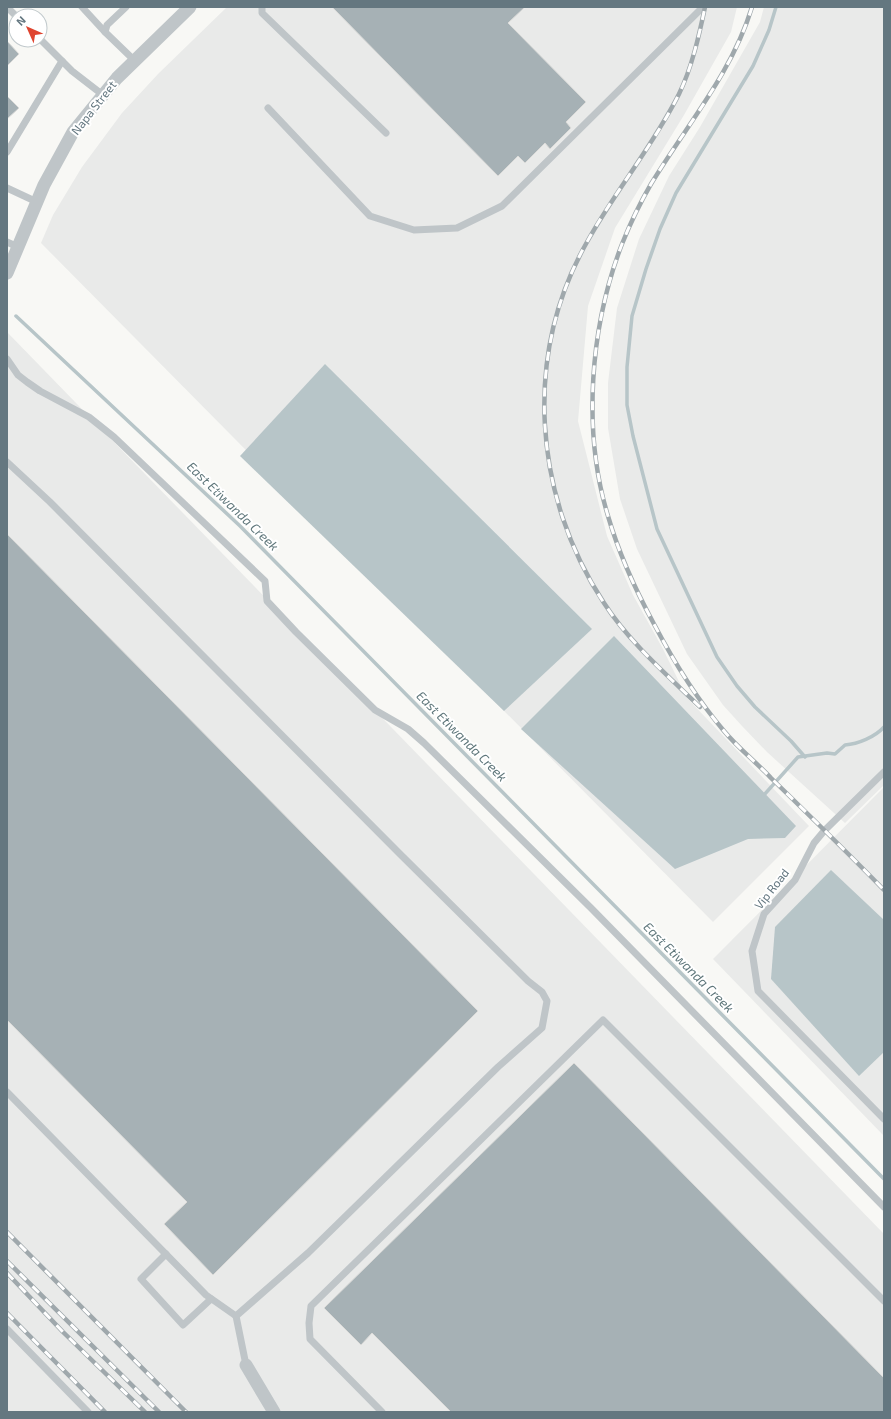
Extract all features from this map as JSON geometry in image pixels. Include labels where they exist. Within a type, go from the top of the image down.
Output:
[{"type":"street","name":"Napa Street","points":[[7,273],[12,245],[37,202],[44,185],[73,132],[117,78],[190,7]]},
{"type":"street","points":[[246,1365],[274,1412]]},
{"type":"lane","points":[[82,7],[135,61]]},
{"type":"lane","points":[[105,32],[107,25],[126,7]]},
{"type":"lane","points":[[262,7],[262,13],[386,134]]},
{"type":"lane","points":[[268,108],[370,216],[414,230],[457,228],[502,206],[703,7]]},
{"type":"lane","points":[[48,47],[62,61],[103,95]]},
{"type":"lane","points":[[7,152],[62,61]]},
{"type":"lane","points":[[10,189],[37,202]]},
{"type":"lane","points":[[7,359],[18,375],[27,382],[40,391],[89,417],[114,436],[264,581],[267,601],[296,632],[375,710],[408,729],[424,743],[591,908],[884,1207]]},
{"type":"lane","points":[[7,462],[50,502],[405,860],[528,981],[542,992],[547,1001],[542,1028],[498,1067],[308,1253],[236,1316]]},
{"type":"lane","name":"Vip Road","points":[[884,772],[824,831],[814,843],[795,880],[764,914],[752,951],[758,991],[884,1119]]},
{"type":"lane","points":[[382,1412],[310,1339],[309,1323],[311,1306],[603,1020],[884,1301]]},
{"type":"lane","points":[[7,1092],[211,1299],[236,1316],[246,1365]]},
{"type":"lane","points":[[166,1254],[141,1279],[183,1325],[211,1299]]},
{"type":"lane","points":[[7,1330],[88,1412]]},
{"type":"shaded area","points":[[227,7],[737,7],[731,32],[684,115],[615,228],[588,306],[578,421],[607,536],[633,595],[663,649],[687,698],[809,826],[713,922],[41,243],[53,215],[82,167],[122,113],[158,74]]},
{"type":"shaded area","points":[[764,7],[884,7],[884,785],[845,823],[767,752],[742,726],[723,705],[687,654],[637,549],[620,499],[608,428],[608,383],[617,308],[639,239],[669,176],[700,127],[760,22]]},
{"type":"shaded area","points":[[7,332],[884,1234],[884,1412],[7,1412]]},
{"type":"shaded area","points":[[325,364],[592,629],[504,711],[240,456]]},
{"type":"shaded area","points":[[614,636],[796,826],[785,838],[748,839],[675,869],[521,729]]},
{"type":"shaded area","points":[[884,787],[884,1136],[713,959]]},
{"type":"shaded area","points":[[831,870],[884,920],[884,1052],[859,1076],[771,979],[775,927]]},
{"type":"building","points":[[332,7],[525,7],[508,23],[586,102],[566,122],[571,128],[550,149],[545,143],[525,163],[518,156],[498,176]]},
{"type":"building","points":[[7,41],[8,48],[13,48],[19,54],[7,66]]},
{"type":"building","points":[[7,96],[19,108],[7,119]]},
{"type":"building","points":[[7,534],[478,1011],[213,1275],[164,1224],[187,1202],[7,1020]]},
{"type":"building","points":[[574,1063],[884,1378],[884,1412],[451,1412],[372,1333],[361,1345],[324,1308]]},
{"type":"waterway","points":[[776,7],[769,30],[753,66],[676,193],[660,229],[632,316],[627,367],[627,405],[633,436],[657,529],[717,657],[737,686],[755,707],[791,741],[805,757]]},
{"type":"waterway","name":"East Etiwanda Creek","points":[[16,316],[240,526],[884,1179]]},
{"type":"waterway","points":[[763,796],[798,757],[827,753],[835,754],[845,745],[866,739],[876,734],[884,727]]},
{"type":"railway","points":[[700,707],[649,658],[625,631],[604,603],[580,561],[562,517],[551,471],[545,424],[546,377],[553,331],[566,286],[587,242],[598,223],[658,132],[684,84],[698,40],[705,7]]},
{"type":"railway","points":[[752,7],[733,54],[707,98],[651,184],[635,214],[622,244],[611,276],[597,344],[593,379],[595,449],[600,483],[612,530],[622,558],[634,584],[669,652],[704,706],[729,737],[884,890]]},
{"type":"railway","points":[[7,1232],[186,1412]]},
{"type":"railway","points":[[7,1261],[159,1412]]},
{"type":"railway","points":[[7,1273],[63,1332],[145,1412]]},
{"type":"railway","points":[[7,1313],[105,1412]]}]
